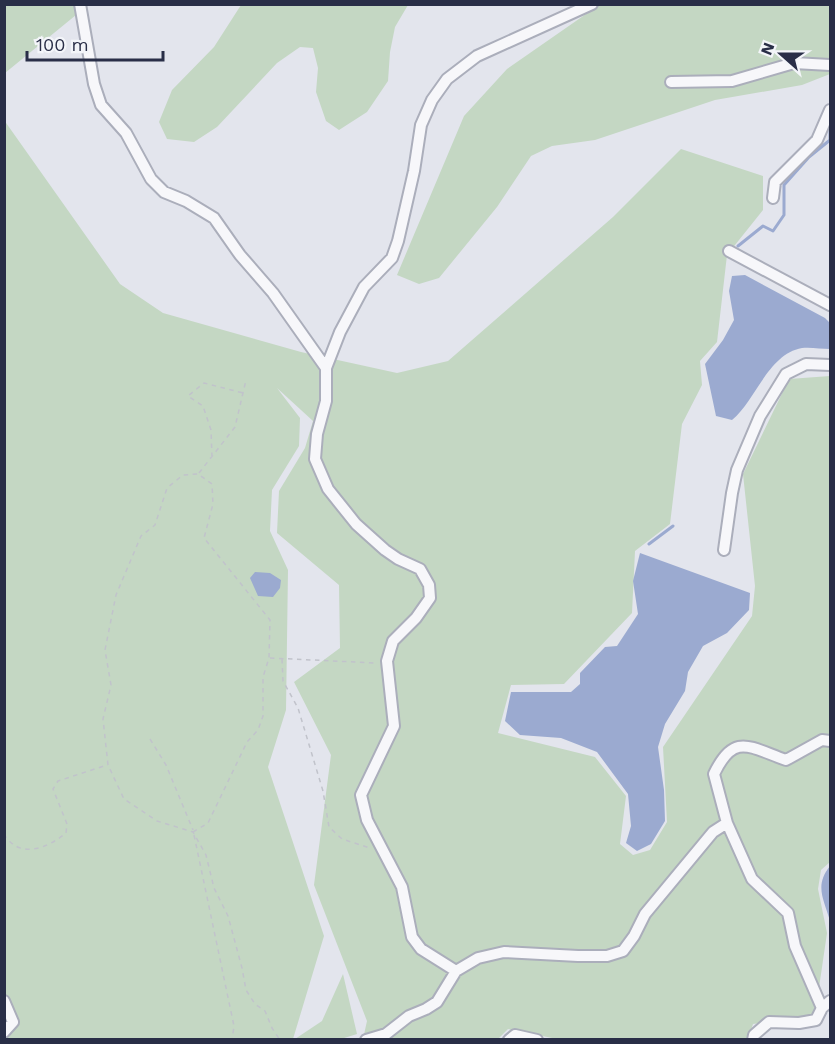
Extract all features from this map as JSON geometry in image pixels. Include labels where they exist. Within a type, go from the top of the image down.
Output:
[{"type":"street","points":[[80,4],[94,84],[101,105],[126,133],[151,179],[164,192],[186,201],[214,218],[240,255],[273,294],[326,368]]},
{"type":"street","points":[[456,971],[421,949],[412,937],[402,887],[367,820],[361,795],[394,726],[387,661],[393,641],[416,618],[430,598],[429,585],[420,568],[398,559],[385,550],[356,524],[328,489],[315,459],[317,434],[326,401],[326,368],[340,332],[364,287],[392,258],[414,171],[421,125],[432,100],[447,79],[477,56],[592,4]]},
{"type":"street","points":[[671,82],[732,81],[794,63],[831,65]]},
{"type":"street","points":[[773,198],[775,182],[817,140],[831,110]]},
{"type":"street","points":[[729,251],[831,305]]},
{"type":"street","points":[[724,550],[737,470],[760,416],[786,374],[806,364],[831,365]]},
{"type":"street","points":[[753,1040],[754,1035],[769,1022],[799,1023],[816,1020],[826,1005],[795,946],[788,913],[752,879],[727,823],[714,774],[722,757],[732,748],[745,746],[786,760],[822,740],[831,741]]},
{"type":"street","points":[[366,1040],[386,1034],[409,1016],[437,1002],[456,971],[478,958],[504,952],[578,957],[607,956],[623,951],[645,914],[713,832],[727,823]]},
{"type":"street","points":[[4,1001],[13,1022],[4,1032]]},
{"type":"street","points":[[509,1040],[514,1035],[537,1040]]},
{"type":"path","points":[[198,474],[235,427],[246,380]]},
{"type":"path","points":[[212,456],[211,430],[203,406],[188,396],[204,383],[243,393]]},
{"type":"path","points":[[198,474],[212,484],[213,504],[204,538],[270,620],[269,658],[263,677],[263,716],[258,730],[247,742],[208,823],[194,832],[157,821],[124,798],[108,765],[103,719],[111,685],[105,650],[116,595],[141,536],[155,525],[167,488],[183,475],[198,474]]},
{"type":"path","points":[[269,658],[379,663],[387,661]]},
{"type":"path","points":[[282,659],[283,681],[298,708],[323,791],[329,827],[342,839],[382,850]]},
{"type":"path","points":[[150,739],[166,765],[206,855],[214,888],[228,916],[246,990],[255,1004],[266,1011],[279,1040]]},
{"type":"path","points":[[4,834],[9,843],[19,848],[39,848],[56,841],[66,833],[67,824],[53,789],[58,781],[108,765]]},
{"type":"path","points":[[194,832],[234,1026],[232,1040]]},
{"type":"green space","points":[[5,4],[74,5],[76,15],[5,73]]},
{"type":"green space","points":[[241,5],[408,5],[395,27],[388,81],[367,112],[339,130],[326,121],[316,92],[318,68],[313,48],[300,47],[277,63],[217,127],[194,142],[167,139],[159,122],[172,90],[214,47]]},
{"type":"green space","points":[[599,5],[830,5],[830,74],[802,85],[715,100],[595,140],[552,146],[531,156],[497,207],[439,278],[419,284],[397,275],[464,116],[507,69]]},
{"type":"green space","points":[[4,120],[120,284],[163,313],[301,352],[397,373],[448,361],[613,217],[681,149],[763,176],[763,210],[727,255],[717,342],[700,361],[702,385],[682,424],[670,524],[635,551],[632,613],[564,684],[511,685],[498,733],[595,757],[626,796],[620,844],[633,855],[650,850],[667,822],[663,747],[752,616],[755,586],[743,474],[789,379],[830,376],[830,862],[821,870],[818,889],[827,933],[815,1015],[753,1024],[748,1039],[562,1040],[508,1029],[498,1039],[363,1039],[367,1021],[314,885],[331,755],[294,682],[340,648],[339,585],[277,533],[279,491],[305,448],[313,421],[277,388],[300,418],[299,446],[272,490],[270,531],[288,570],[286,710],[268,767],[324,936],[293,1039],[5,1039]]},
{"type":"green space","points":[[343,974],[357,1034],[341,1039],[295,1039],[322,1021]]},
{"type":"water","points":[[745,275],[825,318],[830,323],[830,349],[802,348],[780,359],[732,420],[716,416],[705,364],[723,340],[734,320],[729,291],[732,276]]},
{"type":"water","points":[[640,553],[750,593],[749,610],[727,633],[703,646],[688,672],[685,691],[665,724],[658,747],[664,790],[665,821],[651,844],[637,851],[626,843],[631,826],[628,794],[597,752],[561,738],[520,735],[505,721],[511,692],[571,692],[580,684],[580,673],[605,647],[617,646],[638,614],[633,581]]},
{"type":"water","points":[[255,572],[270,573],[281,580],[280,588],[273,597],[258,596],[250,578]]},
{"type":"water","points":[[830,866],[830,921],[821,886]]},
{"type":"waterway","points":[[830,128],[830,139]]},
{"type":"waterway","points":[[738,246],[763,226],[773,231],[784,215],[784,185],[809,157],[830,140]]},
{"type":"waterway","points":[[649,544],[673,526]]}]
